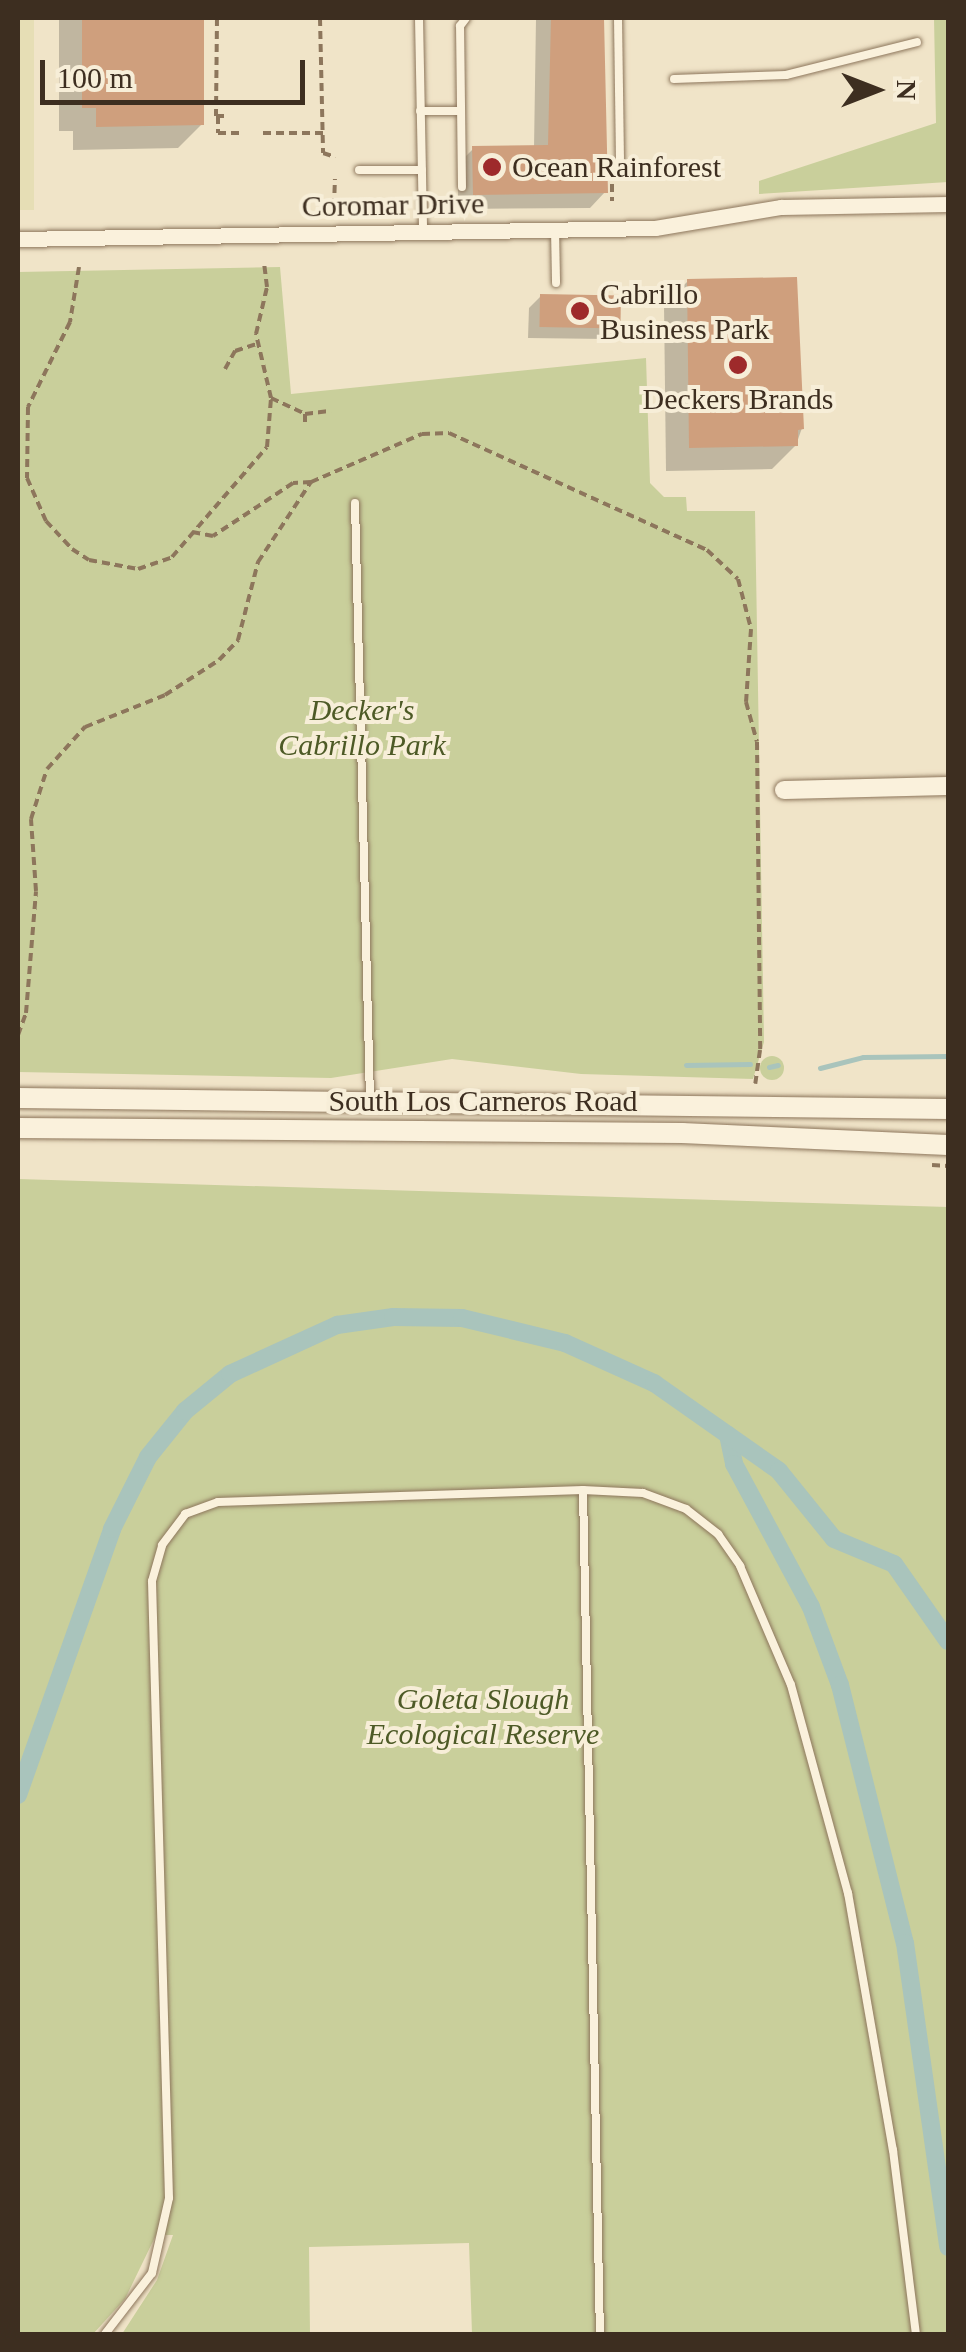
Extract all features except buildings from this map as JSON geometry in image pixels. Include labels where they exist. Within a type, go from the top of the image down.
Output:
[{"type":"main road","name":"South Los Carneros Road","points":[[18,1098],[948,1109]]},
{"type":"main road","name":"South Los Carneros Road","points":[[18,1128],[682,1133],[948,1145]]},
{"type":"street","name":"Coromar Drive","points":[[18,239],[681,226],[782,207],[948,204]]},
{"type":"street","points":[[784,790],[948,786]]},
{"type":"lane","points":[[418,18],[423,232]]},
{"type":"lane","points":[[462,187],[460,26],[466,18]]},
{"type":"lane","points":[[618,18],[620,161]]},
{"type":"lane","points":[[674,80],[786,76],[917,42]]},
{"type":"lane","points":[[420,111],[461,111]]},
{"type":"lane","points":[[359,170],[422,170]]},
{"type":"lane","points":[[555,229],[556,284]]},
{"type":"lane","points":[[355,503],[370,1103]]},
{"type":"lane","points":[[105,2334],[152,2272],[169,2198],[152,1580],[162,1546],[185,1514],[218,1502],[583,1490],[643,1493],[686,1509],[718,1534],[740,1566],[790,1685],[848,1892],[893,2150],[916,2334]]},
{"type":"lane","points":[[583,1490],[600,2334]]},
{"type":"path","points":[[217,18],[218,134],[240,133]]},
{"type":"path","points":[[320,18],[322,153],[335,156]]},
{"type":"path","points":[[215,116],[225,116]]},
{"type":"path","points":[[263,133],[324,133]]},
{"type":"path","points":[[334,206],[335,179]]},
{"type":"path","points":[[79,267],[70,322],[36,385],[23,431],[35,503],[72,549],[119,569],[172,557],[258,465],[267,447],[271,398],[257,344],[264,263]]},
{"type":"path","points":[[225,369],[235,351],[257,344]]},
{"type":"path","points":[[271,398],[305,414],[331,412]]},
{"type":"path","points":[[305,414],[305,426]]},
{"type":"path","points":[[192,532],[213,536],[293,483],[311,482],[422,434],[448,433],[706,550],[738,579],[752,629],[746,702],[757,742],[760,1050],[755,1084]]},
{"type":"path","points":[[18,1035],[26,1014],[36,891],[31,819],[47,769],[85,727],[164,695],[219,660],[238,640],[258,562],[311,482]]},
{"type":"shaded area","points":[[18,18],[34,18],[34,210],[18,210]]},
{"type":"green space","points":[[934,18],[948,18],[948,182],[759,194],[759,181],[936,123]]},
{"type":"green space","name":"Decker's Cabrillo Park","points":[[280,267],[291,394],[646,358],[650,483],[664,497],[686,497],[687,511],[755,511],[764,1042],[753,1079],[581,1074],[452,1059],[331,1078],[18,1072],[18,272]]},
{"type":"green space","points":[[772,1056],[784,1068],[772,1080],[760,1068]]},
{"type":"green space","name":"Goleta Slough Ecological Reserve","points":[[18,1179],[948,1207],[948,2334],[472,2334],[469,2243],[309,2247],[310,2334],[122,2334],[157,2280],[173,2235],[156,2235],[125,2299],[93,2334],[18,2334]]},
{"type":"waterway","points":[[820,1068],[863,1057],[948,1056]]},
{"type":"waterway","points":[[686,1065],[750,1064]]},
{"type":"waterway","points":[[769,1067],[778,1065]]},
{"type":"waterway","points":[[18,1795],[112,1529],[148,1457],[185,1411],[230,1374],[337,1325],[393,1317],[462,1318],[565,1343],[654,1383],[779,1471],[834,1539],[894,1564],[948,1641]]},
{"type":"waterway","points":[[728,1435],[734,1464],[811,1607],[840,1685],[905,1943],[948,2247]]},
{"type":"place","name":"Ocean Rainforest","points":[[492,167]]},
{"type":"place","name":"Cabrillo Business Park","points":[[580,311]]},
{"type":"place","name":"Deckers Brands","points":[[738,365]]}]
